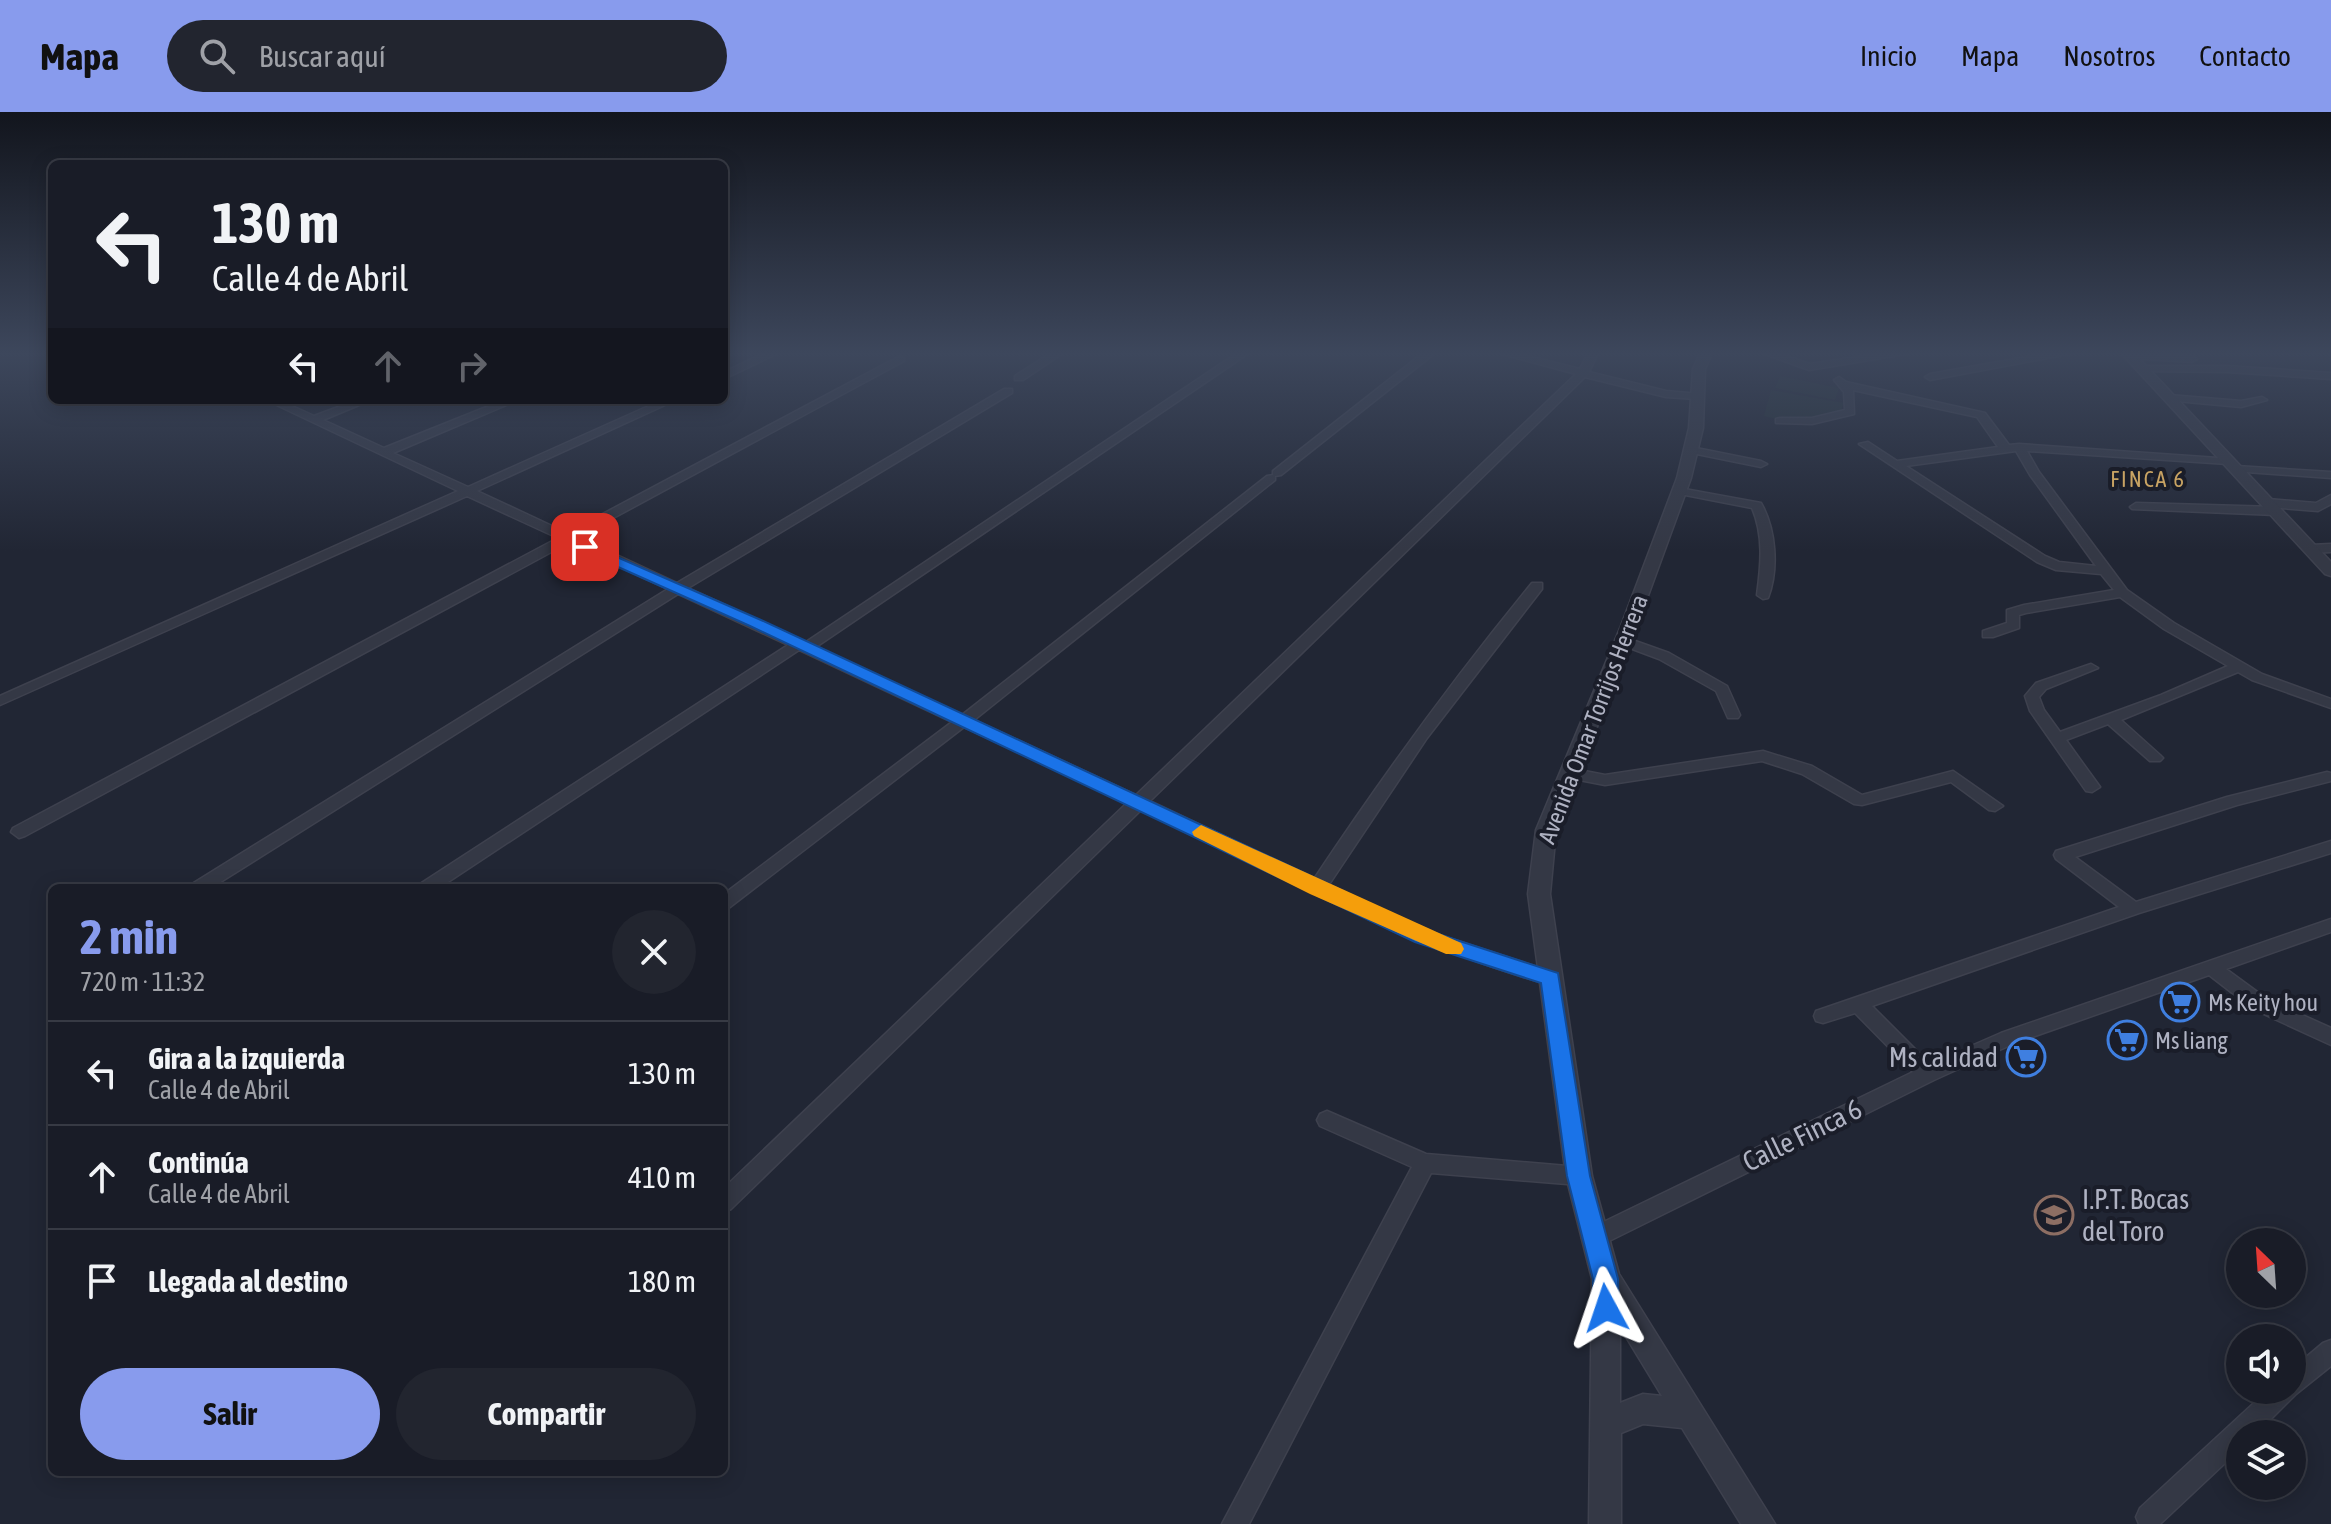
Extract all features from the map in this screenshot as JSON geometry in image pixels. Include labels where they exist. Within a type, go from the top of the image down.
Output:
[{"type":"street","points":[[385,452],[466,419]]},
{"type":"street","points":[[0,701],[629,419]]},
{"type":"street","points":[[19,832],[789,419]]},
{"type":"street","points":[[204,884],[679,588],[961,419]]},
{"type":"street","points":[[432,884],[803,646],[1145,419]]},
{"type":"street","points":[[728,900],[963,721],[1346,419]]},
{"type":"street","points":[[728,1198],[1535,419]]},
{"type":"street","name":"Avenida Omar Torrijos Herrera","points":[[1696,419],[1679,491],[1624,641],[1546,830],[1540,862],[1539,894],[1579,1176],[1606,1279],[1686,1413],[1759,1524]]},
{"type":"street","points":[[1780,421],[1821,419]]},
{"type":"street","points":[[1985,419],[2034,473],[2122,593],[2237,667],[2331,704]]},
{"type":"street","points":[[2189,419],[2331,571]]},
{"type":"street","points":[[314,420],[470,491],[565,539],[679,588],[1317,889],[1457,950],[1550,978]]},
{"type":"street","points":[[1864,444],[2041,559],[2075,570],[2103,570]]},
{"type":"street","points":[[1897,464],[2012,447],[2331,475]]},
{"type":"street","points":[[1691,450],[1761,464]]},
{"type":"street","points":[[1679,491],[1757,505],[1763,517],[1770,555],[1763,595]]},
{"type":"street","points":[[2136,507],[2318,507],[2331,499]]},
{"type":"street","points":[[2310,549],[2331,548]]},
{"type":"street","points":[[1317,889],[1399,762],[1473,662],[1537,586]]},
{"type":"street","points":[[1988,634],[2014,625],[2012,613],[2024,609],[2122,593]]},
{"type":"street","points":[[1624,641],[1664,656],[1722,689],[1733,715]]},
{"type":"street","points":[[2057,738],[2237,667]]},
{"type":"street","points":[[2091,668],[2041,686],[2032,696],[2037,711],[2092,787]]},
{"type":"street","points":[[2110,718],[2155,758]]},
{"type":"street","points":[[1569,773],[1605,780],[1763,756],[1807,770],[1854,799],[1885,795],[1953,776],[1995,806]]},
{"type":"street","points":[[2133,909],[2062,855],[2233,801],[2327,777]]},
{"type":"street","points":[[1823,1016],[2133,909],[2331,847]]},
{"type":"street","name":"Calle Finca 6","points":[[1593,1238],[1927,1074],[2008,1038],[2331,925]]},
{"type":"street","points":[[2210,966],[2260,1004],[2331,1037]]},
{"type":"street","points":[[1858,1004],[1927,1074]]},
{"type":"street","points":[[1327,1120],[1425,1163],[1579,1176]]},
{"type":"street","points":[[1235,1524],[1425,1163]]},
{"type":"street","points":[[1605,1524],[1606,1279]]},
{"type":"street","points":[[2306,1372],[2331,1351]]},
{"type":"street","points":[[2149,1517],[2271,1404]]},
{"type":"street","points":[[1606,1424],[1643,1409],[1686,1413]]},
{"type":"slow traffic","points":[[1201,832],[1317,889],[1454,949]]},
{"type":"place","name":"Ms Keity hou","points":[[2180,1002]]},
{"type":"place","name":"Ms liang","points":[[2127,1040]]},
{"type":"place","name":"Ms calidad","points":[[2026,1057]]},
{"type":"place","name":"I.P.T. Bocas del Toro","points":[[2054,1215]]},
{"type":"district","name":"FINCA 6","points":[[2148,479]]},
{"type":"route","points":[[585,547],[756,623],[1028,754],[1422,936],[1514,969],[1550,978],[1579,1176],[1606,1279],[1606,1308]]}]
